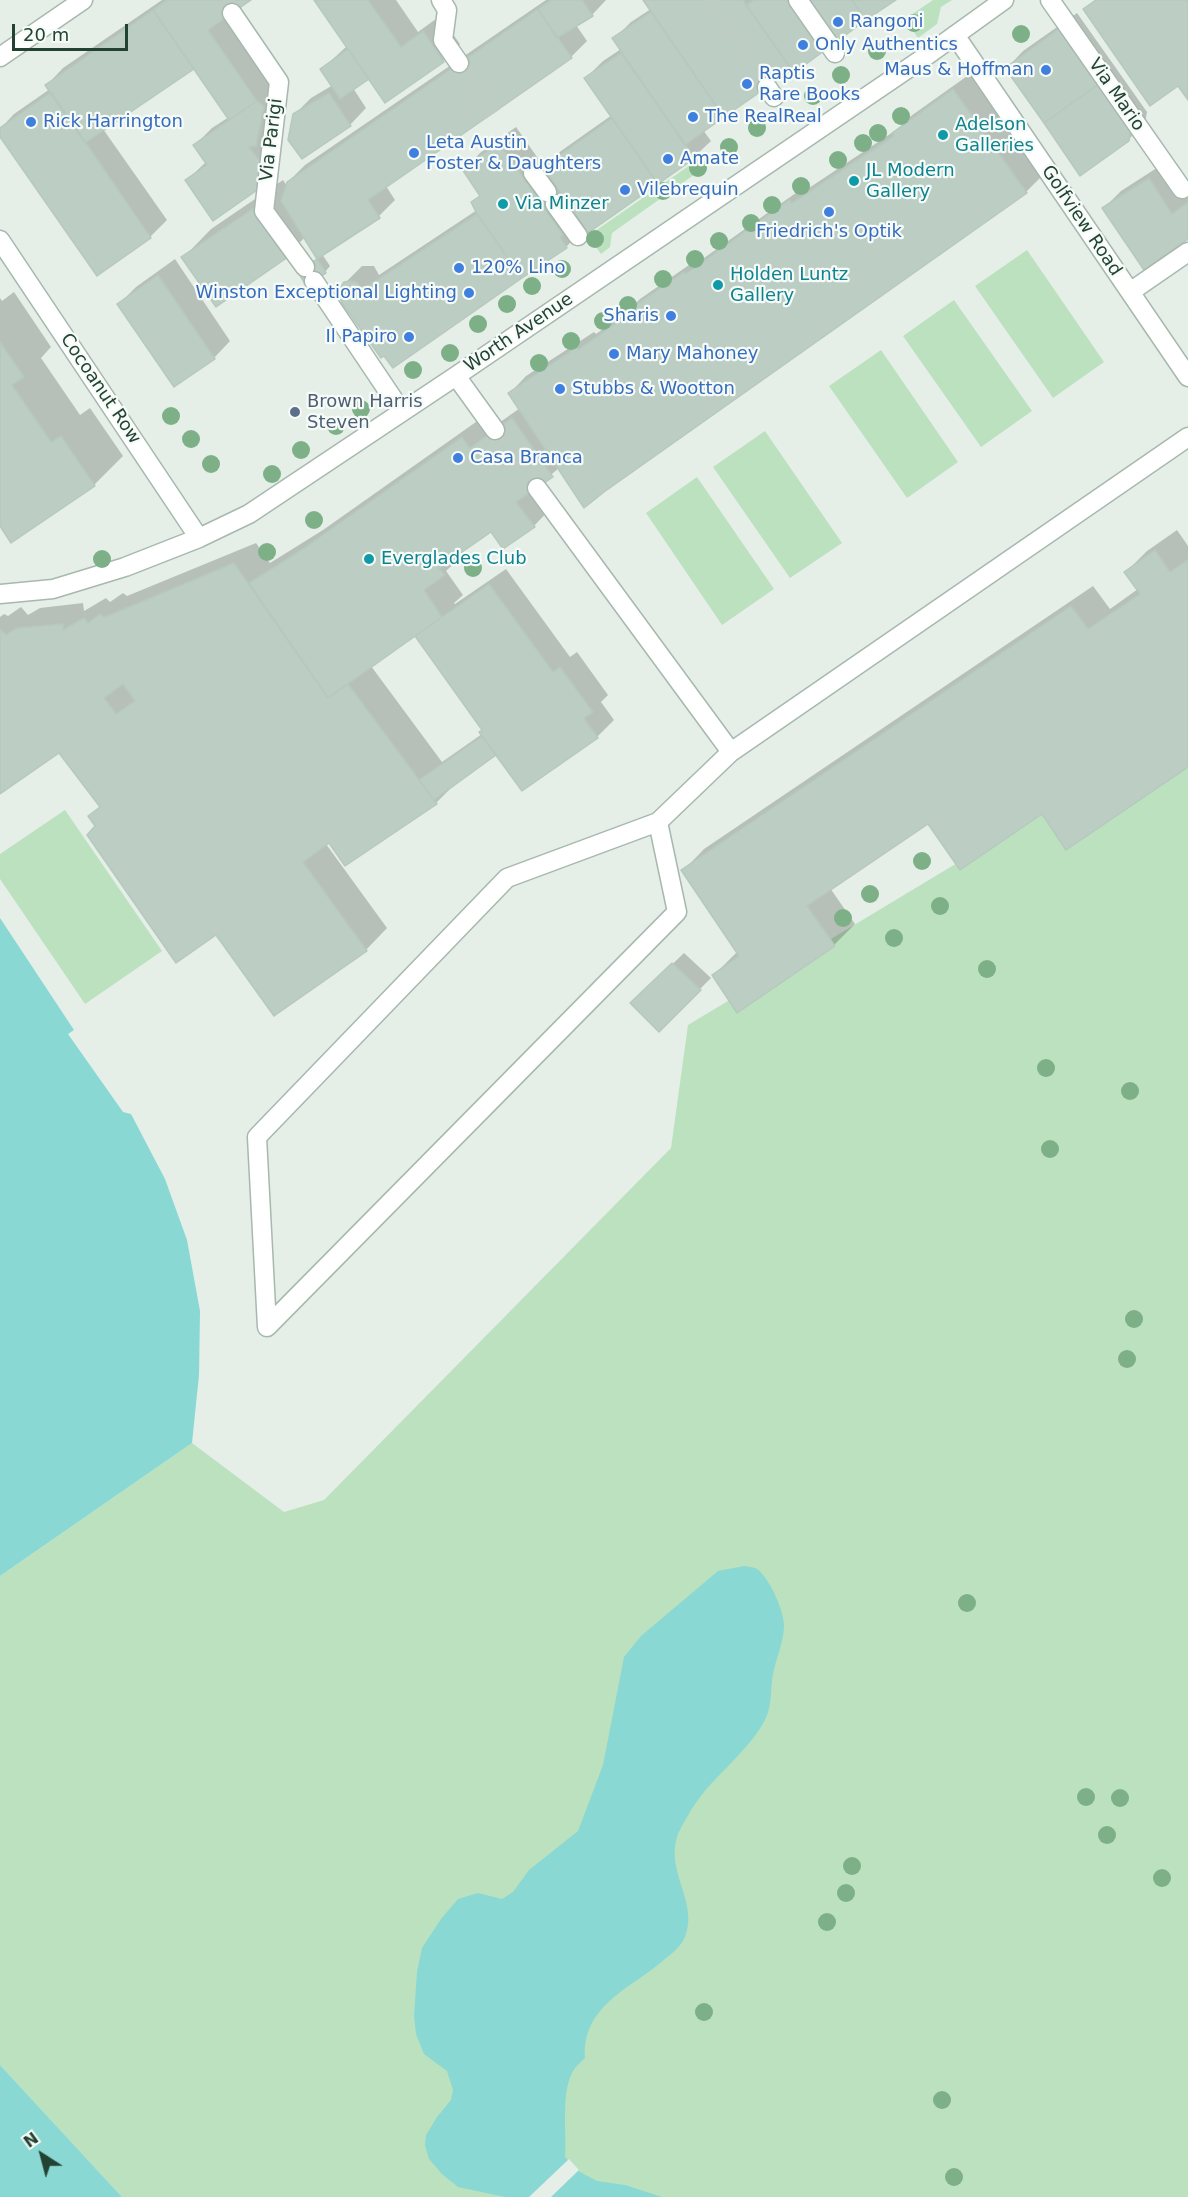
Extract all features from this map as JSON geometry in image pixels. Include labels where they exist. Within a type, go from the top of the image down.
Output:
[{"type":"street","points":[[0,57],[83,0]]},
{"type":"street","points":[[441,0],[447,10],[443,40],[459,63]]},
{"type":"street","points":[[798,0],[835,53]]},
{"type":"street","name":"Worth Avenue","points":[[0,594],[52,589],[125,567],[200,538],[249,514],[456,376],[1005,0]]},
{"type":"street","name":"Via Mario","points":[[1050,0],[1182,189]]},
{"type":"street","name":"Via Parigi","points":[[232,13],[279,82],[264,211],[310,274],[402,412]]},
{"type":"street","name":"Golfview Road","points":[[955,35],[1188,377]]},
{"type":"street","points":[[533,173],[578,236]]},
{"type":"street","name":"Cocoanut Row","points":[[0,240],[200,538]]},
{"type":"street","points":[[1130,292],[1188,252]]},
{"type":"street","points":[[456,376],[495,430]]},
{"type":"street","points":[[658,822],[677,912],[267,1327],[257,1137],[507,878],[658,822],[731,752],[1188,437]]},
{"type":"street","points":[[537,488],[731,752]]},
{"type":"green space","points":[[933,0],[952,0],[941,7],[937,24],[918,38],[905,19]]},
{"type":"green space","points":[[706,154],[712,162],[612,233],[610,247],[601,254],[588,236]]},
{"type":"green space","points":[[1027,250],[1104,362],[1053,398],[975,286]]},
{"type":"green space","points":[[954,300],[1032,411],[981,447],[903,336]]},
{"type":"green space","points":[[881,350],[958,462],[907,498],[829,386]]},
{"type":"green space","points":[[765,431],[842,543],[790,578],[713,467]]},
{"type":"green space","points":[[697,477],[774,589],[722,625],[646,513]]},
{"type":"green space","points":[[1188,724],[1188,2197],[122,2197],[0,2065],[0,1576],[192,1443],[284,1512],[324,1500],[671,1148],[688,1025]]},
{"type":"green space","points":[[65,810],[162,951],[85,1004],[0,879],[0,854]]},
{"type":"water","points":[[0,918],[74,1030],[68,1034],[123,1112],[131,1114],[165,1179],[187,1240],[200,1311],[199,1375],[192,1443],[0,1576]]},
{"type":"water","points":[[744,1566],[753,1567],[762,1573],[775,1595],[784,1625],[767,1715],[751,1741],[695,1804],[678,1834],[675,1862],[688,1910],[685,1938],[672,1953],[612,1999],[601,2011],[586,2039],[585,2058],[575,2068],[567,2087],[565,2157],[580,2172],[597,2181],[625,2185],[662,2197],[505,2197],[458,2187],[429,2159],[425,2145],[426,2135],[451,2100],[453,2090],[447,2071],[424,2054],[416,2034],[414,2016],[417,1972],[422,1948],[441,1919],[458,1899],[478,1893],[502,1899],[513,1892],[529,1870],[578,1831],[603,1765],[624,1657],[641,1636],[718,1571]]},
{"type":"water","points":[[0,2065],[122,2197],[0,2197]]},
{"type":"pier","points":[[569,2159],[579,2170],[551,2197],[529,2197]]},
{"type":"building","points":[[167,0],[251,0],[208,30],[257,101],[229,120],[153,10]]},
{"type":"building","points":[[314,0],[368,0],[401,47],[423,31],[444,62],[385,103]]},
{"type":"building","points":[[551,0],[582,0],[593,16],[557,38],[538,9]]},
{"type":"building","points":[[643,0],[743,0],[792,70],[724,117]]},
{"type":"building","points":[[754,0],[788,0],[807,26],[809,0],[852,0],[866,20],[794,73],[746,5]]},
{"type":"building","points":[[852,0],[896,0],[866,20]]},
{"type":"building","points":[[1096,0],[1188,0],[1188,100],[1178,86],[1150,106],[1083,9]]},
{"type":"building","points":[[538,9],[572,58],[368,200],[380,218],[317,259],[281,201],[287,182]]},
{"type":"building","points":[[153,10],[194,69],[85,143],[45,85]]},
{"type":"building","points":[[651,12],[724,117],[685,145],[612,38]]},
{"type":"building","points":[[1060,28],[1100,83],[1044,123],[1005,68]]},
{"type":"building","points":[[348,49],[369,79],[340,99],[320,69]]},
{"type":"building","points":[[621,53],[695,158],[658,184],[584,78]]},
{"type":"building","points":[[1100,83],[1131,129],[1129,141],[1080,176],[1044,123]]},
{"type":"building","points":[[953,89],[1027,193],[584,508],[508,393],[577,347],[578,350],[623,318],[621,315],[684,272],[686,274],[789,200],[792,203],[894,136],[892,133]]},
{"type":"building","points":[[51,92],[151,238],[97,276],[0,137],[0,128]]},
{"type":"building","points":[[329,93],[351,126],[302,159],[288,140],[293,114]]},
{"type":"building","points":[[257,101],[264,107],[256,146],[249,147],[263,165],[260,188],[213,221],[185,180],[207,165],[193,145]]},
{"type":"building","points":[[612,118],[658,184],[588,233],[543,167]]},
{"type":"building","points":[[499,143],[563,235],[560,237],[567,248],[522,278],[477,214],[471,202],[480,196],[462,169]]},
{"type":"building","points":[[1149,178],[1172,214],[1188,202],[1188,239],[1144,270],[1102,208]]},
{"type":"building","points":[[254,208],[288,257],[216,307],[181,257]]},
{"type":"building","points":[[477,214],[522,278],[393,368],[384,356],[381,358],[342,303],[340,288],[344,282],[350,281],[357,282],[362,290]]},
{"type":"building","points":[[317,259],[326,273],[306,286],[298,272]]},
{"type":"building","points":[[158,275],[215,359],[174,387],[117,304]]},
{"type":"building","points":[[0,342],[24,377],[12,385],[51,442],[61,436],[95,486],[11,543],[0,526]]},
{"type":"building","name":"Everglades Club","points":[[512,418],[553,477],[516,502],[535,527],[503,549],[491,532],[439,568],[445,575],[424,590],[442,617],[328,698],[249,583],[300,551],[462,437],[470,448]]},
{"type":"building","points":[[1155,550],[1170,572],[1188,560],[1188,767],[1066,850],[1042,814],[960,870],[928,824],[807,906],[835,946],[737,1013],[712,975],[739,956],[681,870],[1071,606],[1088,629],[1140,594],[1124,572]]},
{"type":"building","points":[[234,563],[328,698],[348,684],[437,804],[345,866],[329,843],[303,862],[367,951],[274,1016],[216,935],[176,963],[87,835],[95,826],[88,816],[100,807],[59,753],[0,794],[0,629],[6,635],[17,628],[63,624],[63,630],[84,618],[88,623],[100,614],[105,617]]},
{"type":"building","points":[[489,584],[553,672],[560,667],[593,712],[584,718],[598,738],[522,791],[479,732],[482,730],[415,636]]},
{"type":"building","points":[[123,684],[135,701],[116,714],[104,698]]},
{"type":"building","points":[[482,736],[496,755],[434,800],[419,780]]},
{"type":"building","points":[[672,963],[701,990],[659,1032],[630,1003]]},
{"type":"tunnel","points":[[223,0],[232,13]]},
{"type":"tunnel","points":[[707,0],[767,87]]},
{"type":"tunnel","points":[[459,63],[493,114]]},
{"type":"tunnel","points":[[495,430],[537,488]]},
{"type":"place","name":"Rangoni","points":[[838,22]]},
{"type":"place","name":"Only Authentics","points":[[803,45]]},
{"type":"place","name":"Maus & Hoffman","points":[[1046,70]]},
{"type":"place","name":"Raptis Rare Books","points":[[747,84]]},
{"type":"place","name":"The RealReal","points":[[693,117]]},
{"type":"place","name":"Rick Harrington","points":[[31,122]]},
{"type":"place","name":"Adelson Galleries","points":[[943,135]]},
{"type":"place","name":"Leta Austin Foster & Daughters","points":[[414,153]]},
{"type":"place","name":"Amate","points":[[668,159]]},
{"type":"place","name":"JL Modern Gallery","points":[[854,181]]},
{"type":"place","name":"Vilebrequin","points":[[625,190]]},
{"type":"place","name":"Via Minzer","points":[[503,204]]},
{"type":"place","name":"Friedrich's Optik","points":[[829,212]]},
{"type":"place","name":"120% Lino","points":[[459,268]]},
{"type":"place","name":"Holden Luntz Gallery","points":[[718,285]]},
{"type":"place","name":"Winston Exceptional Lighting","points":[[469,293]]},
{"type":"place","name":"Sharis","points":[[671,316]]},
{"type":"place","name":"Il Papiro","points":[[409,337]]},
{"type":"place","name":"Mary Mahoney","points":[[614,354]]},
{"type":"place","name":"Stubbs & Wootton","points":[[560,389]]},
{"type":"place","name":"Brown Harris Steven","points":[[295,412]]},
{"type":"place","name":"Casa Branca","points":[[458,458]]},
{"type":"place","name":"Everglades Club","points":[[369,559]]}]
